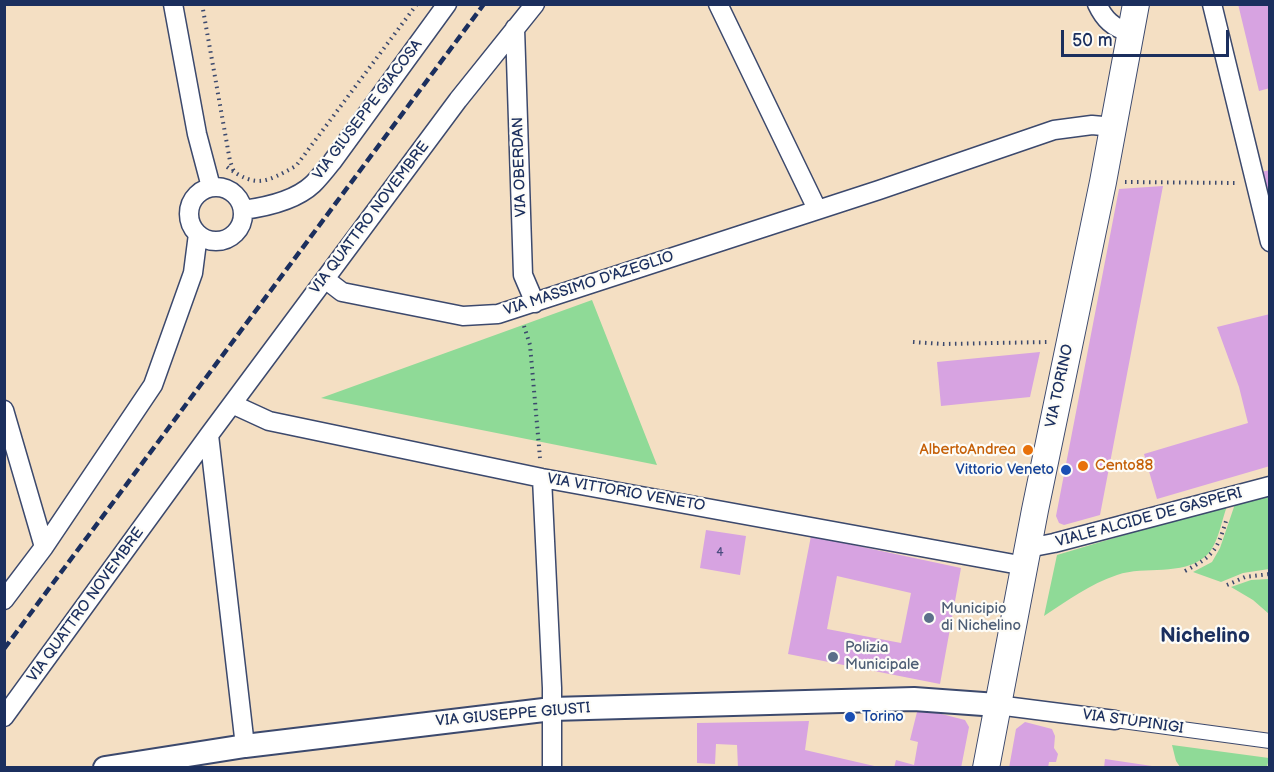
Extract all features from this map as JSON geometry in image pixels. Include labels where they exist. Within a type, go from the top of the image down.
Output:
[{"type":"main road","name":"VIA TORINO","points":[[986,768],[1026,557],[1114,127],[1129,32],[1136,4]]},
{"type":"street","points":[[173,4],[196,134],[211,187]]},
{"type":"street","name":"VIA GIUSEPPE GIACOSA","points":[[243,210],[287,199],[312,185],[332,162],[447,4]]},
{"type":"street","name":"VIA QUATTRO NOVEMBRE","points":[[4,717],[209,435],[458,100],[535,4]]},
{"type":"street","points":[[718,4],[817,209]]},
{"type":"street","points":[[1097,4],[1102,15],[1117,28],[1129,32]]},
{"type":"street","points":[[1212,4],[1260,172],[1269,242]]},
{"type":"street","name":"VIA OBERDAN","points":[[515,28],[523,274],[527,306]]},
{"type":"street","name":"VIA MASSIMO D'AZEGLIO","points":[[325,279],[342,292],[463,316],[498,314],[1054,130],[1092,125],[1114,127]]},
{"type":"street","points":[[193,273],[222,241],[232,237],[239,230],[243,220],[240,200],[232,192],[222,187],[211,187],[202,190],[194,197],[190,206],[191,226],[205,239],[222,241]]},
{"type":"street","points":[[4,600],[44,547],[153,385],[193,273],[198,234]]},
{"type":"street","name":"VIA VITTORIO VENETO","points":[[232,404],[269,421],[542,478],[1026,557]]},
{"type":"street","points":[[4,410],[44,547]]},
{"type":"street","points":[[209,435],[245,746]]},
{"type":"street","points":[[542,478],[552,709],[552,768]]},
{"type":"street","name":"VIALE ALCIDE DE GASPERI","points":[[1026,557],[1269,486]]},
{"type":"street","name":"VIA GIUSEPPE GIUSTI","points":[[105,768],[186,760],[245,746],[552,709],[914,699],[997,705]]},
{"type":"street","name":"VIA STUPINIGI","points":[[997,705],[1269,741]]},
{"type":"path","points":[[202,4],[234,173]]},
{"type":"path","points":[[223,157],[226,167],[253,181],[266,182],[296,166],[417,4]]},
{"type":"path","points":[[1103,182],[1260,172]]},
{"type":"path","points":[[527,306],[542,478]]},
{"type":"path","points":[[913,342],[943,344],[1069,342]]},
{"type":"path","points":[[1185,571],[1207,559],[1217,546],[1233,496]]},
{"type":"path","points":[[1227,585],[1245,577],[1269,574]]},
{"type":"green space","points":[[592,300],[657,465],[321,398]]},
{"type":"green space","points":[[1269,492],[1269,569],[1243,573],[1221,582],[1193,572],[1212,562],[1220,548],[1235,504]]},
{"type":"green space","points":[[1228,504],[1214,545],[1206,556],[1174,569],[1128,572],[1117,575],[1088,588],[1044,616],[1057,555]]},
{"type":"green space","points":[[1269,579],[1269,614],[1253,600],[1231,587],[1251,580]]},
{"type":"green space","points":[[1172,745],[1269,758],[1267,767],[1180,767]]},
{"type":"building","points":[[1238,4],[1270,4],[1270,88],[1259,91]]},
{"type":"building","points":[[1270,170],[1270,202],[1261,172]]},
{"type":"building","points":[[1163,186],[1100,515],[1064,525],[1059,523],[1056,516],[1119,189]]},
{"type":"building","points":[[1270,314],[1270,466],[1157,499],[1144,454],[1248,423],[1239,387],[1217,327]]},
{"type":"building","points":[[1040,352],[1030,397],[941,406],[937,362]]},
{"type":"building","points":[[706,530],[746,536],[740,575],[700,568]]},
{"type":"building","points":[[811,536],[961,568],[940,684],[788,654]],"holes":[[[837,576],[911,593],[901,643],[827,629]]]},
{"type":"building","points":[[918,708],[965,720],[969,727],[961,768],[894,768],[896,760],[914,765],[918,742],[910,740]]},
{"type":"building","points":[[809,721],[805,750],[883,768],[738,768],[737,745],[716,744],[715,764],[697,763],[697,723]]},
{"type":"building","points":[[1025,722],[1052,729],[1055,736],[1054,748],[1058,754],[1056,762],[1049,762],[1048,768],[1009,768],[1016,729]]},
{"type":"building","points":[[1105,759],[1152,766],[1151,768],[1104,768]]},
{"type":"railway","points":[[4,649],[484,4]]},
{"type":"place","name":"AlbertoAndrea","points":[[1028,450]]},
{"type":"place","name":"Cento88","points":[[1083,466]]},
{"type":"place","name":"Vittorio Veneto","points":[[1066,470]]},
{"type":"place","name":"Municipio di Nichelino","points":[[929,618]]},
{"type":"place","name":"Polizia Municipale","points":[[833,657]]},
{"type":"place","name":"Torino","points":[[850,717]]},
{"type":"district","name":"Nichelino","points":[[1205,637]]}]
